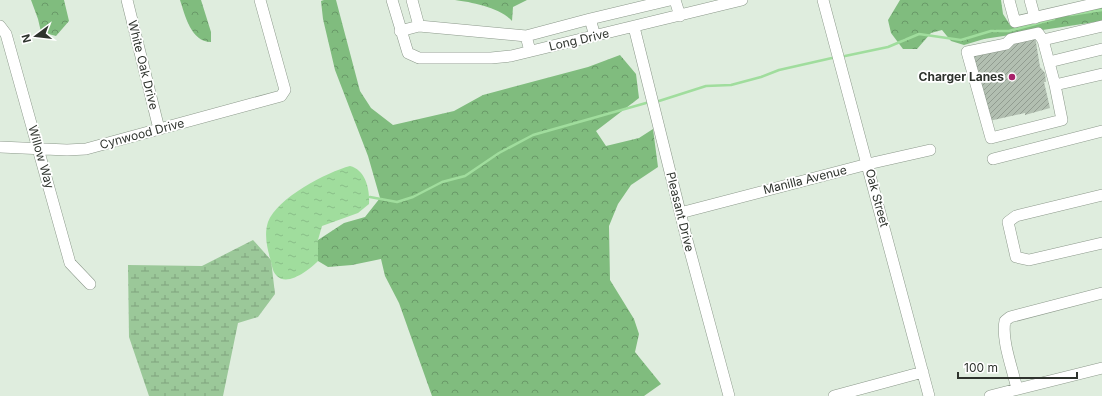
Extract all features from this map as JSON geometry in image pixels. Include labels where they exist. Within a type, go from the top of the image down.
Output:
[{"type":"street","name":"White Oak Drive","points":[[127,0],[159,129]]},
{"type":"street","name":"Cynwood Drive","points":[[0,147],[67,150],[86,149],[281,96],[285,90],[260,0]]},
{"type":"street","points":[[392,0],[400,31],[419,26],[526,36],[670,0]]},
{"type":"street","points":[[412,0],[419,26]]},
{"type":"street","points":[[675,0],[680,16]]},
{"type":"street","name":"Long Drive","points":[[400,31],[408,53],[419,58],[491,58],[530,51],[634,27],[742,0]]},
{"type":"street","name":"Oak Street","points":[[823,0],[929,396]]},
{"type":"street","points":[[1009,0],[1015,22],[1098,2]]},
{"type":"street","points":[[1030,0],[1035,18]]},
{"type":"street","points":[[590,19],[595,36]]},
{"type":"street","name":"Willow Way","points":[[0,26],[6,34],[70,263],[90,284]]},
{"type":"street","points":[[1043,40],[1102,26]]},
{"type":"street","name":"Pleasant Drive","points":[[634,27],[680,213],[729,396]]},
{"type":"street","points":[[1038,33],[1043,40],[1062,120],[991,138],[967,52],[1006,44],[1011,39],[1038,33]]},
{"type":"street","points":[[526,36],[530,51]]},
{"type":"street","points":[[1049,62],[1102,49]]},
{"type":"street","points":[[1054,85],[1102,74]]},
{"type":"street","points":[[993,158],[1102,131]]},
{"type":"street","name":"Manilla Avenue","points":[[680,213],[868,164],[930,150]]},
{"type":"street","points":[[1102,195],[1016,216],[1008,222],[1016,257],[1023,259],[1030,260],[1102,243]]},
{"type":"street","points":[[1018,389],[1003,327],[1005,321],[1010,317],[1102,293]]},
{"type":"street","points":[[990,396],[1102,368]]},
{"type":"street","points":[[834,396],[923,372]]},
{"type":"green space","points":[[31,0],[64,0],[69,21],[56,36],[41,32]]},
{"type":"green space","points":[[180,0],[201,0],[211,32],[211,42],[198,38],[194,33],[187,20]]},
{"type":"green space","points":[[336,0],[360,91],[371,108],[393,125],[454,111],[483,95],[588,67],[620,55],[636,74],[639,98],[596,131],[606,146],[639,138],[653,129],[658,167],[631,185],[618,204],[609,226],[610,280],[634,319],[639,334],[635,352],[661,384],[644,396],[432,396],[399,303],[385,276],[381,259],[352,265],[328,267],[318,261],[318,240],[344,223],[365,217],[380,198],[368,156],[335,70],[323,19],[321,1]]},
{"type":"green space","points":[[455,0],[527,0],[513,7],[512,21],[507,16],[493,9],[469,2]]},
{"type":"green space","points":[[900,0],[1001,0],[1003,14],[1010,25],[1102,7],[1102,21],[984,39],[964,45],[951,41],[942,30],[931,33],[917,49],[903,49],[891,33],[888,20]]},
{"type":"green space","points":[[253,240],[271,260],[275,294],[258,317],[238,323],[223,396],[149,396],[129,337],[128,265],[202,266]]},
{"type":"water","points":[[350,166],[360,172],[366,181],[369,193],[369,204],[358,213],[322,226],[318,240],[318,261],[310,268],[292,278],[286,279],[276,275],[273,269],[266,240],[268,222],[273,213],[281,204],[304,187],[329,174]]},
{"type":"building","name":"Charger Lanes","points":[[1035,36],[1040,67],[1045,73],[1046,82],[1044,82],[1050,108],[1025,115],[1025,113],[989,121],[973,56],[1011,48],[1010,42]]},
{"type":"waterway","points":[[1070,15],[1102,10]]},
{"type":"waterway","points":[[845,56],[888,47],[919,34],[961,40],[991,31],[1009,31],[1054,19]]},
{"type":"waterway","points":[[659,101],[706,86],[731,85],[761,77],[779,70],[832,58]]},
{"type":"waterway","points":[[370,197],[397,202],[413,197],[442,182],[465,176],[499,153],[533,135],[646,103]]},
{"type":"place","name":"Charger Lanes","points":[[1012,77]]}]
